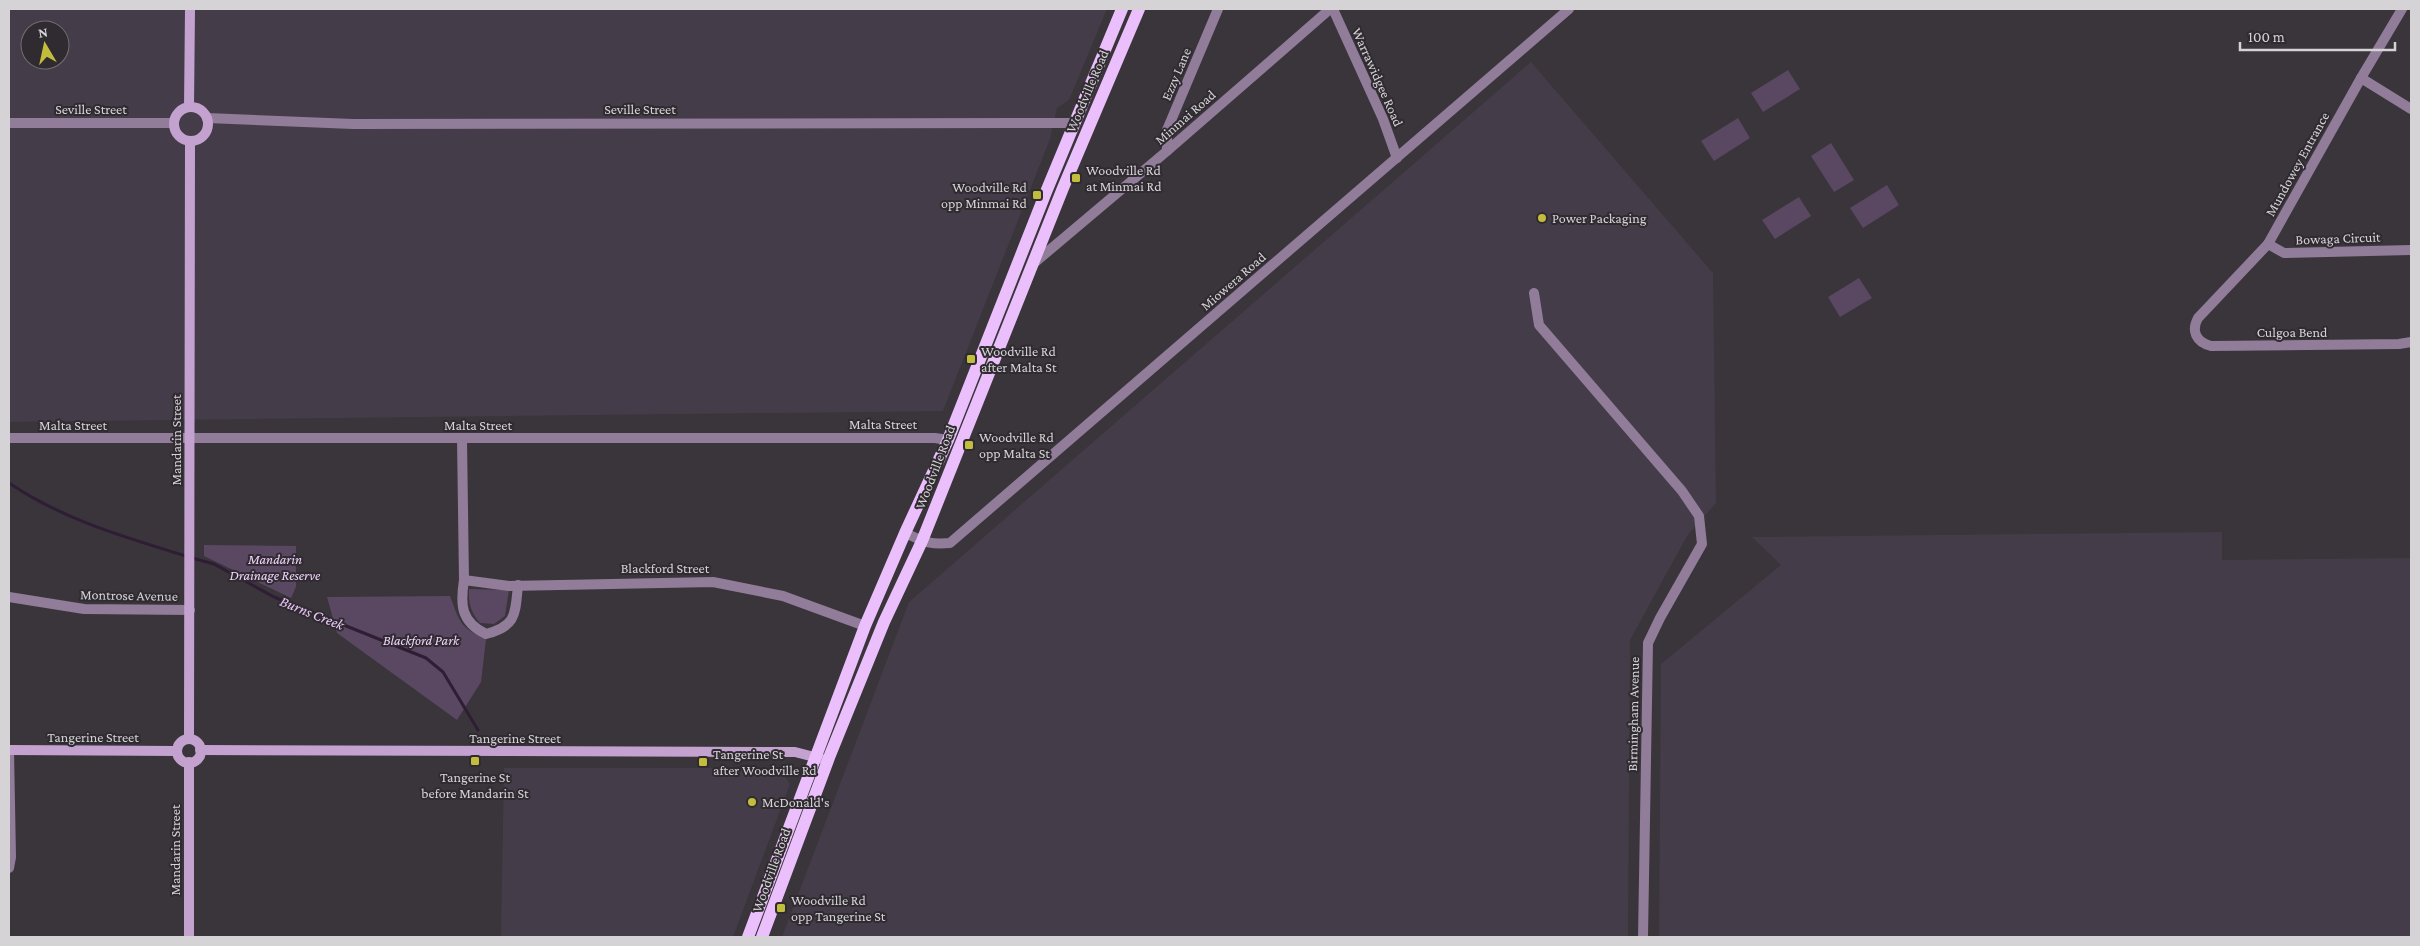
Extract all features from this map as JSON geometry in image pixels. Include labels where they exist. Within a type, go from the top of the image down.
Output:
[{"type":"main road","name":"Woodville Road","points":[[748,937],[865,626],[948,440],[1073,124],[1122,9]]},
{"type":"main road","name":"Woodville Road","points":[[762,937],[828,761],[884,622],[922,542],[1033,264],[1139,9]]},
{"type":"street","points":[[190,9],[190,107]]},
{"type":"street","name":"Ezzy Lane","points":[[1167,151],[1167,130],[1218,9]]},
{"type":"street","name":"Minmai Road","points":[[1033,264],[1331,9]]},
{"type":"street","name":"Warrawidgee Road","points":[[1331,9],[1383,119],[1396,158]]},
{"type":"street","name":"Miowera Road","points":[[905,533],[922,542],[933,544],[950,543],[1569,9]]},
{"type":"street","name":"Mundowey Entrance","points":[[2198,318],[2268,244],[2402,9]]},
{"type":"street","points":[[2361,78],[2411,108]]},
{"type":"street","points":[[190,107],[202,110],[208,124],[200,138],[190,141],[178,135],[174,123],[178,112],[190,107]]},
{"type":"street","name":"Seville Street","points":[[207,118],[353,124],[1073,124]]},
{"type":"street","name":"Seville Street","points":[[9,123],[174,123]]},
{"type":"street","name":"Mandarin Street","points":[[189,739],[190,141]]},
{"type":"street","name":"Bowaga Circuit","points":[[2268,244],[2284,253],[2411,250]]},
{"type":"street","name":"Birmingham Avenue","points":[[1534,293],[1539,325],[1682,491],[1698,516],[1702,544],[1648,643],[1644,937]]},
{"type":"street","name":"Culgoa Bend","points":[[2198,318],[2194,326],[2197,338],[2202,344],[2210,346],[2411,342]]},
{"type":"street","name":"Malta Street","points":[[9,438],[935,438],[948,440]]},
{"type":"street","points":[[462,439],[464,580],[461,599],[466,617],[473,628],[486,634],[502,630],[512,619],[516,607],[518,585]]},
{"type":"street","name":"Blackford Street","points":[[464,580],[518,585],[712,582],[783,596],[865,626]]},
{"type":"street","name":"Montrose Avenue","points":[[9,598],[84,609],[190,610]]},
{"type":"street","points":[[189,739],[198,743],[200,750],[198,758],[189,762],[181,759],[177,751],[180,742],[189,739]]},
{"type":"street","points":[[9,750],[11,857],[9,868]]},
{"type":"street","name":"Tangerine Street","points":[[9,750],[177,751]]},
{"type":"street","name":"Tangerine Street","points":[[200,750],[795,752],[816,756],[828,761]]},
{"type":"street","name":"Mandarin Street","points":[[189,762],[189,937]]},
{"type":"shaded area","points":[[9,9],[1107,9],[1069,100],[1057,108],[1050,139],[943,411],[9,422]]},
{"type":"shaded area","points":[[1531,62],[1713,273],[1716,503],[1687,536],[1630,640],[1628,937],[782,937],[909,602]]},
{"type":"shaded area","points":[[2222,532],[2222,560],[2411,558],[2411,937],[1659,937],[1661,664],[1781,565],[1752,537]]},
{"type":"shaded area","points":[[504,768],[779,768],[790,784],[733,937],[501,937]]},
{"type":"green space","points":[[1788,70],[1800,89],[1763,112],[1751,93]]},
{"type":"green space","points":[[1738,118],[1750,138],[1714,161],[1701,141]]},
{"type":"green space","points":[[1831,143],[1854,180],[1834,192],[1811,156]]},
{"type":"green space","points":[[1887,185],[1899,205],[1863,228],[1850,208]]},
{"type":"green space","points":[[1799,197],[1811,216],[1775,239],[1762,220]]},
{"type":"green space","points":[[1859,278],[1872,298],[1840,317],[1828,297]]},
{"type":"green space","name":"Mandarin Drainage Reserve","points":[[204,545],[296,546],[296,587],[291,598],[204,556]]},
{"type":"green space","points":[[469,589],[509,590],[505,616],[494,624],[480,623],[471,607]]},
{"type":"green space","name":"Blackford Park","points":[[450,596],[462,623],[471,631],[486,639],[481,682],[457,720],[337,633],[327,597]]},
{"type":"waterway","name":"Burns Creek","points":[[9,483],[30,496],[73,517],[117,534],[186,556]]},
{"type":"waterway","name":"Burns Creek","points":[[192,558],[214,564],[274,597],[426,658],[443,672],[478,730]]},
{"type":"place","name":"Woodville Rd at Minmai Rd","points":[[1076,178]]},
{"type":"place","name":"Woodville Rd opp Minmai Rd","points":[[1037,195]]},
{"type":"place","name":"Power Packaging","points":[[1542,218]]},
{"type":"place","name":"Woodville Rd after Malta St","points":[[971,359]]},
{"type":"place","name":"Woodville Rd opp Malta St","points":[[969,445]]},
{"type":"place","name":"Tangerine St before Mandarin St","points":[[475,761]]},
{"type":"place","name":"Tangerine St after Woodville Rd","points":[[703,762]]},
{"type":"place","name":"McDonald's","points":[[752,802]]},
{"type":"place","name":"Woodville Rd opp Tangerine St","points":[[781,908]]}]
